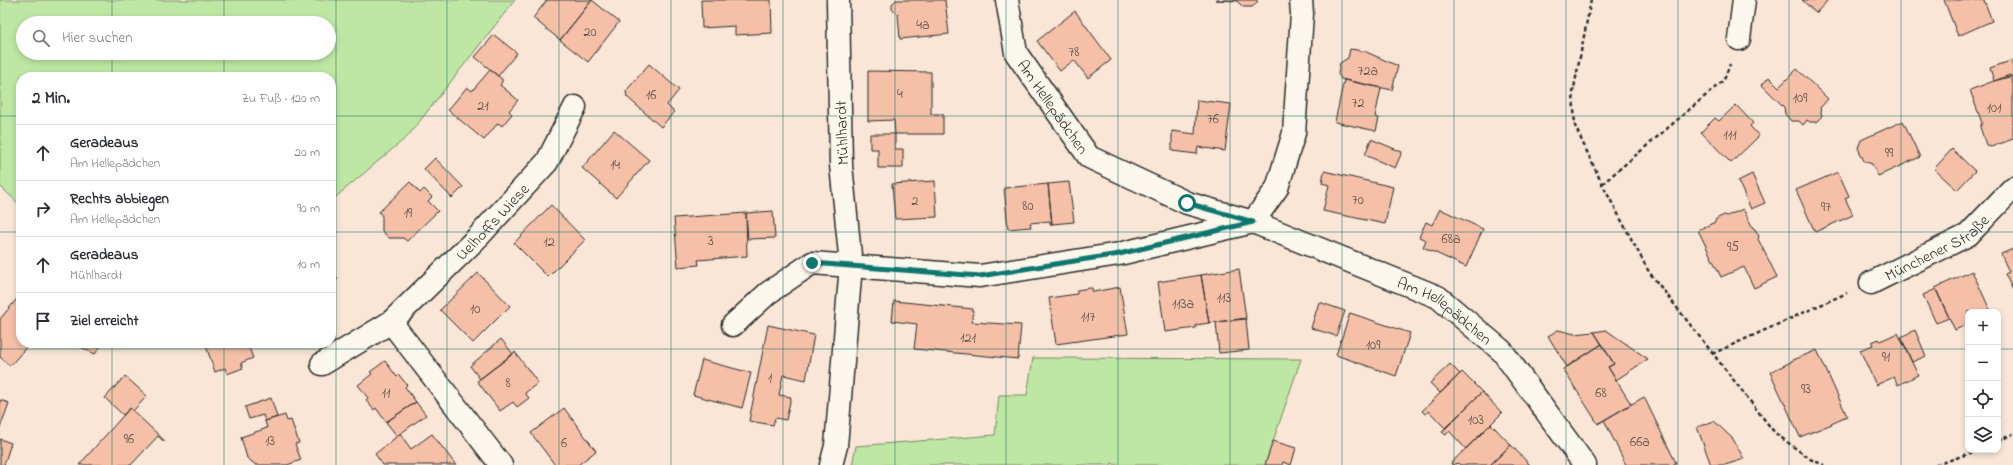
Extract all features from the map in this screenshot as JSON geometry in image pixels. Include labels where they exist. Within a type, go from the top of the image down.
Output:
[{"type":"street","name":"Mühlhardt","points":[[831,465],[836,446],[852,265],[841,165],[838,0]]},
{"type":"street","name":"Am Hellepädchen","points":[[1006,0],[1016,53],[1089,157],[1187,203],[1253,222],[1438,297],[1502,351],[1585,465]]},
{"type":"street","points":[[733,325],[768,293],[812,263],[980,276],[1119,254],[1253,222],[1277,188],[1294,133],[1301,0]]},
{"type":"street","points":[[1739,39],[1744,0]]},
{"type":"street","name":"Uelhoffs Wiese","points":[[322,364],[391,322],[478,237],[547,162],[575,107]]},
{"type":"street","name":"Münchener Straße","points":[[1871,283],[1968,235],[2013,188]]},
{"type":"street","points":[[391,322],[500,465]]},
{"type":"path","points":[[1591,0],[1573,93],[1575,126],[1602,184],[1649,272],[1712,354],[1775,433],[1810,459],[1824,465]]},
{"type":"path","points":[[1602,184],[1724,80],[1739,39]]},
{"type":"path","points":[[1712,354],[1871,283]]},
{"type":"path","points":[[2001,440],[2013,434]]},
{"type":"path","points":[[1936,465],[1970,453]]},
{"type":"green space","points":[[0,0],[515,0],[408,136],[336,197],[336,72],[16,72],[16,201],[0,186]]},
{"type":"green space","points":[[1033,358],[1301,359],[1265,465],[1116,465],[1112,463],[1111,465],[852,465],[856,446],[995,435],[999,395],[1027,395]]},
{"type":"building","points":[[547,0],[592,0],[560,40],[533,18]]},
{"type":"building","points":[[592,0],[619,22],[588,62],[560,40]]},
{"type":"building","points":[[701,0],[771,0],[772,33],[735,35],[735,26],[702,28]]},
{"type":"building","points":[[896,0],[945,0],[949,34],[900,39],[898,14],[892,9],[892,4]]},
{"type":"building","points":[[1216,0],[1257,0],[1257,3],[1252,7],[1243,7],[1237,1]]},
{"type":"building","points":[[1802,0],[1828,0],[1816,13]]},
{"type":"building","points":[[1944,0],[1984,0],[1992,21],[1958,36]]},
{"type":"building","points":[[1075,11],[1111,60],[1088,78],[1074,60],[1060,71],[1037,41]]},
{"type":"building","points":[[494,35],[517,53],[498,76],[475,57]]},
{"type":"building","points":[[1350,49],[1364,51],[1398,66],[1392,90],[1341,79],[1338,74],[1340,63],[1348,58]]},
{"type":"building","points":[[2013,60],[2013,76],[1994,81],[1990,68]]},
{"type":"building","points":[[649,64],[679,90],[667,105],[674,112],[661,127],[627,97],[626,91]]},
{"type":"building","points":[[1797,69],[1828,99],[1820,108],[1822,116],[1816,122],[1810,122],[1807,120],[1803,125],[1799,121],[1791,121],[1785,114],[1784,107],[1762,85],[1769,77],[1779,87]]},
{"type":"building","points":[[490,70],[502,79],[500,85],[518,100],[509,111],[512,114],[502,126],[498,123],[484,140],[448,110],[467,87],[472,91]]},
{"type":"building","points":[[868,71],[931,72],[931,114],[943,114],[943,134],[895,134],[894,120],[868,121]]},
{"type":"building","points":[[2010,75],[2013,84],[2013,139],[1991,147],[1986,145],[1980,127],[1982,123],[1970,90]]},
{"type":"building","points":[[1344,80],[1381,88],[1375,117],[1379,118],[1376,131],[1335,122]]},
{"type":"building","points":[[1197,100],[1231,104],[1225,151],[1198,147],[1197,154],[1172,151],[1172,131],[1195,134]]},
{"type":"building","points":[[1736,105],[1753,123],[1750,126],[1759,136],[1731,163],[1701,132],[1715,118],[1719,121]]},
{"type":"building","points":[[1903,121],[1920,157],[1878,176],[1872,164],[1864,161],[1858,148],[1861,140]]},
{"type":"building","points":[[614,130],[649,160],[616,198],[582,168]]},
{"type":"building","points":[[870,134],[895,134],[895,149],[903,149],[903,168],[878,168],[878,149],[870,149]]},
{"type":"building","points":[[1371,139],[1402,152],[1395,168],[1365,155]]},
{"type":"building","points":[[1952,149],[1975,171],[1957,190],[1934,169]]},
{"type":"building","points":[[435,158],[463,187],[452,198],[424,169]]},
{"type":"building","points":[[1324,171],[1393,187],[1385,224],[1323,211],[1329,185],[1322,183]]},
{"type":"building","points":[[1838,172],[1849,196],[1845,198],[1853,215],[1815,232],[1796,190]]},
{"type":"building","points":[[1752,174],[1765,203],[1751,209],[1738,181]]},
{"type":"building","points":[[935,181],[937,217],[895,219],[892,184]]},
{"type":"building","points":[[410,182],[420,193],[424,189],[432,197],[428,201],[438,211],[407,241],[403,238],[389,238],[382,231],[382,216],[379,212]]},
{"type":"building","points":[[1069,182],[1074,222],[1052,224],[1048,184]]},
{"type":"building","points":[[1048,184],[1052,225],[1050,225],[1050,221],[1030,223],[1031,227],[1008,229],[1004,188]]},
{"type":"building","points":[[551,205],[585,240],[548,277],[514,243]]},
{"type":"building","points":[[1440,209],[1483,229],[1466,267],[1423,247],[1426,240],[1419,237],[1426,222],[1432,225]]},
{"type":"building","points":[[1743,209],[1759,236],[1758,239],[1777,277],[1754,288],[1744,267],[1721,277],[1698,230],[1715,222],[1716,219],[1724,215],[1727,216]]},
{"type":"building","points":[[773,211],[775,238],[748,239],[746,213]]},
{"type":"building","points":[[746,213],[747,256],[698,260],[699,265],[678,267],[674,218]]},
{"type":"building","points":[[2013,249],[2013,290],[2005,274],[2009,272],[2001,254]]},
{"type":"building","points":[[1239,269],[1246,318],[1209,323],[1201,275]]},
{"type":"building","points":[[1972,271],[1990,309],[1965,309],[1965,325],[1955,330],[1935,288]]},
{"type":"building","points":[[478,273],[510,306],[473,343],[440,310]]},
{"type":"building","points":[[1201,275],[1209,323],[1196,325],[1196,328],[1165,332],[1158,282]]},
{"type":"building","points":[[1120,287],[1128,334],[1056,344],[1049,298],[1077,294],[1077,290],[1092,288],[1093,292]]},
{"type":"building","points":[[1936,289],[1949,318],[1936,323],[1923,295]]},
{"type":"building","points":[[16,300],[16,348],[26,348],[10,366],[0,357],[0,319]]},
{"type":"building","points":[[894,301],[973,309],[972,322],[1021,325],[1018,359],[914,349],[917,324],[892,321]]},
{"type":"building","points":[[1319,302],[1345,311],[1336,336],[1311,328]]},
{"type":"building","points":[[1350,313],[1410,333],[1396,376],[1336,355]]},
{"type":"building","points":[[1246,319],[1249,350],[1219,353],[1216,322]]},
{"type":"building","points":[[768,325],[814,335],[806,380],[783,375],[779,395],[791,397],[786,420],[775,418],[773,425],[749,421]]},
{"type":"building","points":[[1558,330],[1575,334],[1594,332],[1602,344],[1567,367],[1548,336]]},
{"type":"building","points":[[1606,330],[1648,359],[1616,380],[1608,367],[1614,364],[1594,332]]},
{"type":"building","points":[[1915,330],[1926,356],[1912,362],[1901,337]]},
{"type":"building","points":[[1898,333],[1918,375],[1898,385],[1894,377],[1876,385],[1860,350],[1873,345],[1872,342],[1879,339],[1880,341]]},
{"type":"building","points":[[501,339],[513,354],[480,379],[470,366]]},
{"type":"building","points":[[1602,344],[1614,364],[1608,367],[1631,404],[1598,424],[1563,369]]},
{"type":"building","points":[[83,348],[99,348],[95,354]]},
{"type":"building","points":[[207,348],[249,348],[253,358],[241,363],[243,368],[227,374],[225,368],[215,372]]},
{"type":"building","points":[[1817,350],[1847,416],[1800,437],[1770,372]]},
{"type":"building","points":[[515,352],[538,383],[525,393],[529,398],[517,407],[513,402],[500,411],[477,381]]},
{"type":"building","points":[[702,360],[751,373],[742,408],[693,395]]},
{"type":"building","points":[[385,361],[397,377],[399,375],[407,385],[405,387],[416,402],[386,422],[376,408],[374,410],[366,400],[368,398],[358,385],[372,374],[370,372]]},
{"type":"building","points":[[1450,364],[1460,374],[1440,393],[1430,383]]},
{"type":"building","points":[[1462,372],[1482,392],[1445,428],[1429,411],[1425,414],[1422,411]]},
{"type":"building","points":[[125,376],[147,396],[133,411],[130,408],[123,415],[105,398]]},
{"type":"building","points":[[1482,392],[1502,413],[1466,449],[1449,431],[1446,435],[1442,432]]},
{"type":"building","points":[[1644,397],[1676,463],[1671,465],[1626,465],[1604,420]]},
{"type":"building","points":[[271,398],[277,417],[265,421],[263,415],[249,419],[245,407]]},
{"type":"building","points":[[0,400],[9,403],[0,428]]},
{"type":"building","points":[[416,402],[426,415],[397,436],[386,422]]},
{"type":"building","points":[[130,408],[165,441],[164,442],[158,436],[131,465],[79,465]]},
{"type":"building","points":[[564,408],[596,451],[578,465],[555,465],[531,433]]},
{"type":"building","points":[[285,415],[287,421],[291,420],[299,443],[295,444],[301,460],[287,465],[256,465],[247,458],[241,437],[267,428],[265,421]]},
{"type":"building","points":[[1714,421],[1733,439],[1744,459],[1725,465],[1711,465],[1697,427]]},
{"type":"building","points":[[1491,424],[1511,445],[1490,465],[1460,465],[1458,463],[1452,465],[1451,463]]},
{"type":"building","points":[[400,434],[411,449],[432,434],[456,465],[383,465],[375,454]]},
{"type":"building","points":[[0,439],[11,443],[4,465],[0,465]]},
{"type":"building","points":[[1273,441],[1296,448],[1291,465],[1283,462],[1282,465],[1265,465]]},
{"type":"building","points":[[1511,445],[1530,465],[1490,465]]},
{"type":"route","points":[[812,263],[980,276],[1119,254],[1253,222],[1187,203]]}]
